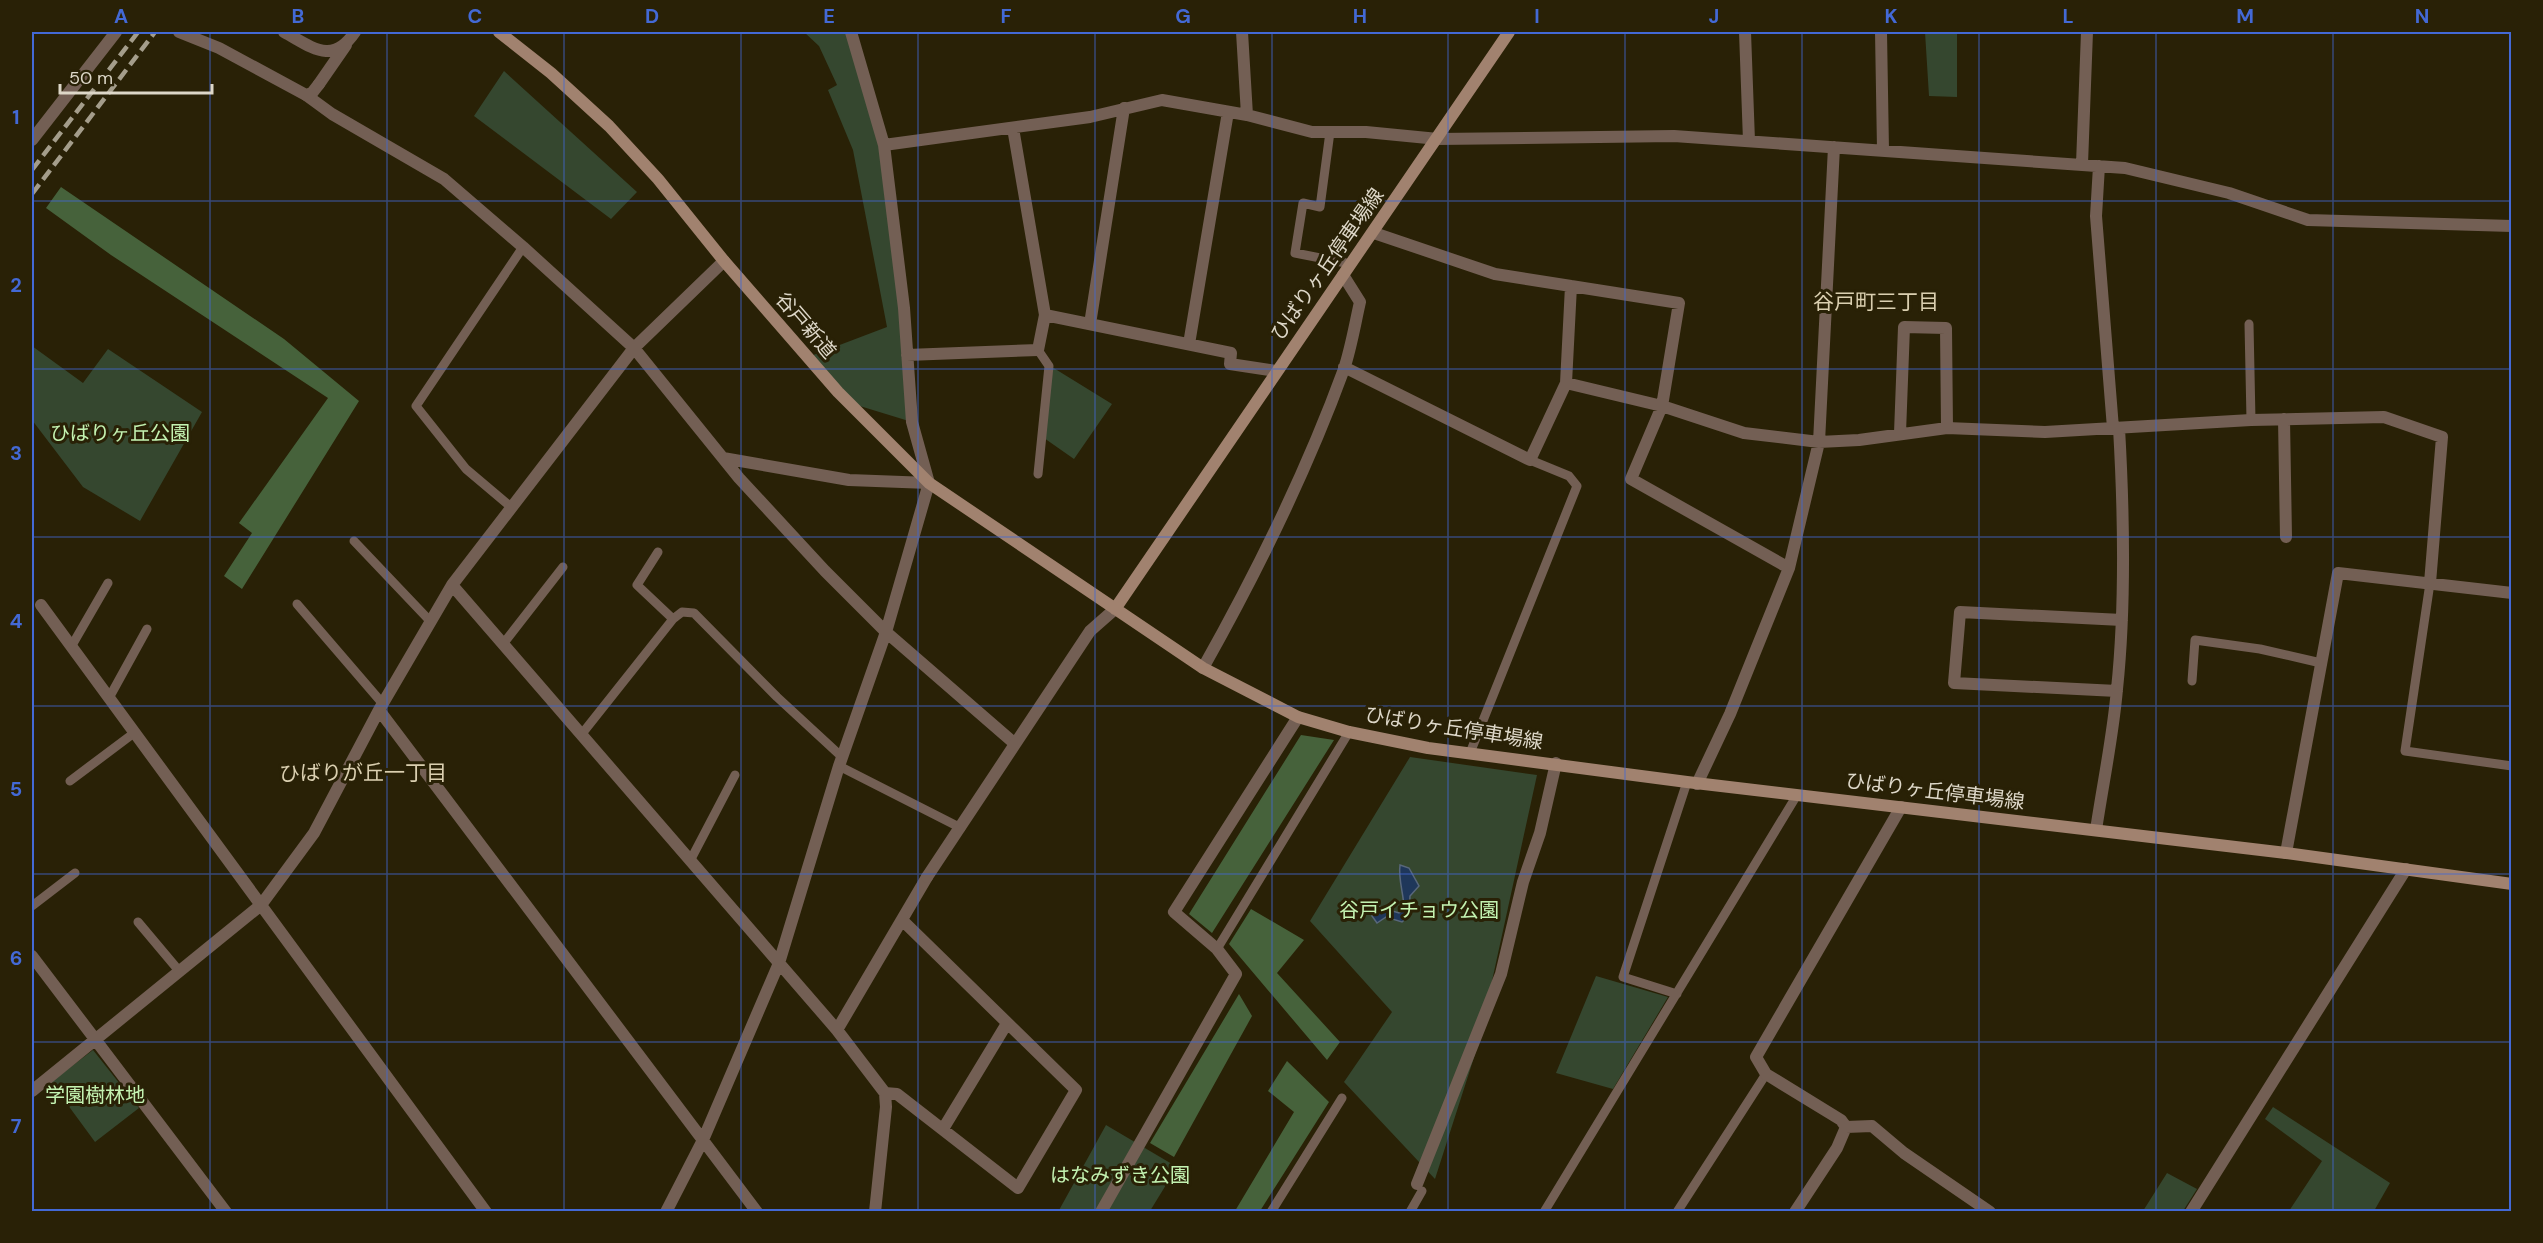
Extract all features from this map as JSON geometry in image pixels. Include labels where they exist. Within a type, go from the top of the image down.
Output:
[{"type":"main road","name":"谷戸新道","points":[[499,32],[551,73],[609,126],[658,179],[724,261],[838,392],[929,483],[1090,589],[1115,609]]},
{"type":"main road","name":"ひばりヶ丘停車場線","points":[[1509,32],[1374,233],[1276,371],[1115,609],[1203,668],[1298,717],[1349,732],[1396,742],[1692,783],[2286,853],[2511,884]]},
{"type":"street","points":[[32,140],[116,32]]},
{"type":"street","points":[[179,32],[219,48],[306,95],[332,114],[429,169],[524,247],[634,348],[739,478],[886,632],[1014,743]]},
{"type":"street","points":[[284,32],[319,51],[340,48],[347,44]]},
{"type":"street","points":[[306,95],[312,93],[355,32]]},
{"type":"street","points":[[666,1212],[703,1140],[779,963],[840,761],[886,632],[929,483],[912,422],[884,145],[851,32]]},
{"type":"street","points":[[1242,32],[1247,115]]},
{"type":"street","points":[[1745,32],[1749,141]]},
{"type":"street","points":[[1881,32],[1883,150]]},
{"type":"street","points":[[2082,164],[2087,32]]},
{"type":"street","points":[[319,51],[322,62],[319,84]]},
{"type":"street","points":[[884,145],[1090,117],[1162,99],[1247,115],[1312,132],[1438,139],[1674,136],[2125,168],[2229,193],[2308,220],[2511,226]]},
{"type":"street","points":[[1090,324],[1124,108]]},
{"type":"street","points":[[1189,345],[1228,112]]},
{"type":"street","points":[[907,355],[1038,350],[1045,315],[1013,128]]},
{"type":"street","points":[[1692,783],[1730,714],[1789,568],[1820,441],[1834,147]]},
{"type":"street","points":[[2096,830],[2117,691],[2122,620],[2123,499],[2096,216],[2100,166]]},
{"type":"street","points":[[1374,233],[1495,274],[1679,303],[1662,405],[1631,479],[1789,568]]},
{"type":"street","points":[[32,1091],[76,1058],[94,1038],[261,906],[314,833],[381,707],[452,585],[634,348],[724,261]]},
{"type":"street","points":[[1203,668],[1253,579],[1283,516],[1344,367],[1360,302],[1343,275]]},
{"type":"street","points":[[1344,367],[1530,460],[1566,383],[1571,286]]},
{"type":"street","points":[[1045,315],[1231,353],[1230,364],[1276,371]]},
{"type":"street","points":[[1900,433],[1904,327],[1946,328],[1947,428]]},
{"type":"street","points":[[1566,383],[1662,405],[1744,433],[1820,441],[1859,440],[1947,428],[2045,432],[2251,420],[2384,417],[2442,437],[2430,582]]},
{"type":"street","points":[[2284,419],[2286,537]]},
{"type":"street","points":[[723,458],[849,480],[929,483]]},
{"type":"street","points":[[2286,853],[2338,573],[2511,593]]},
{"type":"street","points":[[452,585],[837,1030],[885,1093],[886,1107],[875,1212]]},
{"type":"street","points":[[41,605],[486,1212]]},
{"type":"street","points":[[837,1030],[927,877],[961,828],[1014,743],[1090,631],[1115,609]]},
{"type":"street","points":[[2117,691],[1953,683],[1960,612],[2122,620]]},
{"type":"street","points":[[381,707],[757,1212]]},
{"type":"street","points":[[1101,1212],[1236,974],[1217,950],[1174,912],[1298,717]]},
{"type":"street","points":[[1419,1188],[1501,974],[1523,882],[1540,833],[1556,763]]},
{"type":"street","points":[[1846,1127],[1841,1120],[1766,1074],[1756,1057],[1901,807]]},
{"type":"street","points":[[2191,1212],[2406,869]]},
{"type":"street","points":[[885,1093],[897,1094],[1018,1188],[1076,1090],[1006,1025],[902,920]]},
{"type":"street","points":[[32,956],[226,1212]]},
{"type":"street","points":[[943,1130],[1006,1025]]},
{"type":"street","points":[[1846,1127],[1872,1126],[1904,1153],[1990,1212]]},
{"type":"street","points":[[1795,1212],[1837,1148],[1846,1127]]},
{"type":"lane","points":[[1330,132],[1320,207],[1303,203],[1295,253],[1351,264]]},
{"type":"lane","points":[[511,507],[466,469],[416,406],[524,247]]},
{"type":"lane","points":[[2249,324],[2251,420]]},
{"type":"lane","points":[[1038,350],[1049,366],[1038,474]]},
{"type":"lane","points":[[1470,753],[1578,486],[1569,476],[1530,460]]},
{"type":"lane","points":[[354,542],[430,622]]},
{"type":"lane","points":[[658,552],[637,585],[673,619]]},
{"type":"lane","points":[[503,644],[563,567]]},
{"type":"lane","points":[[2430,582],[2405,751],[2511,766]]},
{"type":"lane","points":[[72,647],[108,583]]},
{"type":"lane","points":[[297,604],[381,707]]},
{"type":"lane","points":[[581,735],[673,619],[682,612],[694,613],[840,761],[961,828]]},
{"type":"lane","points":[[109,698],[147,629]]},
{"type":"lane","points":[[2192,681],[2195,640],[2260,649],[2321,663]]},
{"type":"lane","points":[[1217,950],[1349,732]]},
{"type":"lane","points":[[70,781],[134,733]]},
{"type":"lane","points":[[690,861],[735,775]]},
{"type":"lane","points":[[1677,994],[1623,977],[1692,783]]},
{"type":"lane","points":[[1544,1212],[1797,795]]},
{"type":"lane","points":[[32,906],[75,873]]},
{"type":"lane","points":[[138,922],[180,972]]},
{"type":"lane","points":[[1677,1212],[1766,1074]]},
{"type":"lane","points":[[1271,1212],[1342,1098]]},
{"type":"lane","points":[[1410,1212],[1419,1188]]},
{"type":"green space","points":[[804,32],[851,32],[884,145],[912,422],[850,403],[808,357],[887,327],[853,150],[828,90],[837,85],[819,46]]},
{"type":"green space","points":[[1925,32],[1957,32],[1957,97],[1929,96]]},
{"type":"green space","points":[[504,71],[637,192],[611,219],[474,116]]},
{"type":"green space","points":[[61,187],[284,339],[359,401],[242,589],[224,576],[252,533],[239,523],[328,398],[111,255],[46,208]]},
{"type":"green space","name":"ひばりヶ丘公園","points":[[32,346],[83,383],[108,349],[202,412],[140,521],[83,487],[32,420]]},
{"type":"green space","points":[[1052,367],[1112,404],[1074,459],[1044,438]]},
{"type":"green space","points":[[1301,735],[1334,740],[1212,933],[1189,914]]},
{"type":"green space","name":"谷戸イチョウ公園","points":[[1410,757],[1537,775],[1478,1045],[1435,1179],[1344,1082],[1392,1012],[1310,921]]},
{"type":"green space","points":[[1251,909],[1304,940],[1277,973],[1340,1042],[1327,1060],[1229,944]]},
{"type":"green space","points":[[1596,976],[1668,997],[1613,1089],[1556,1073]]},
{"type":"green space","points":[[1239,994],[1252,1016],[1174,1157],[1150,1143]]},
{"type":"green space","name":"学園樹林地","points":[[93,1050],[139,1108],[95,1142],[51,1082]]},
{"type":"green space","points":[[1287,1061],[1329,1102],[1260,1211],[1235,1211],[1294,1112],[1268,1091]]},
{"type":"green space","points":[[2273,1107],[2390,1183],[2374,1211],[2289,1211],[2322,1161],[2265,1119]]},
{"type":"green space","name":"はなみずき公園","points":[[1106,1125],[1177,1167],[1150,1211],[1058,1212]]},
{"type":"green space","points":[[2167,1173],[2197,1189],[2183,1211],[2143,1211]]},
{"type":"water","points":[[1400,865],[1409,868],[1419,886],[1410,896],[1409,916],[1402,922],[1386,917],[1377,923],[1372,916],[1379,907],[1399,913],[1404,909]]},
{"type":"railway","points":[[32,170],[138,32]]},
{"type":"railway","points":[[32,194],[155,32]]},
{"type":"district","name":"谷戸町三丁目","points":[[1876,302]]},
{"type":"district","name":"ひばりが丘一丁目","points":[[363,773]]}]
